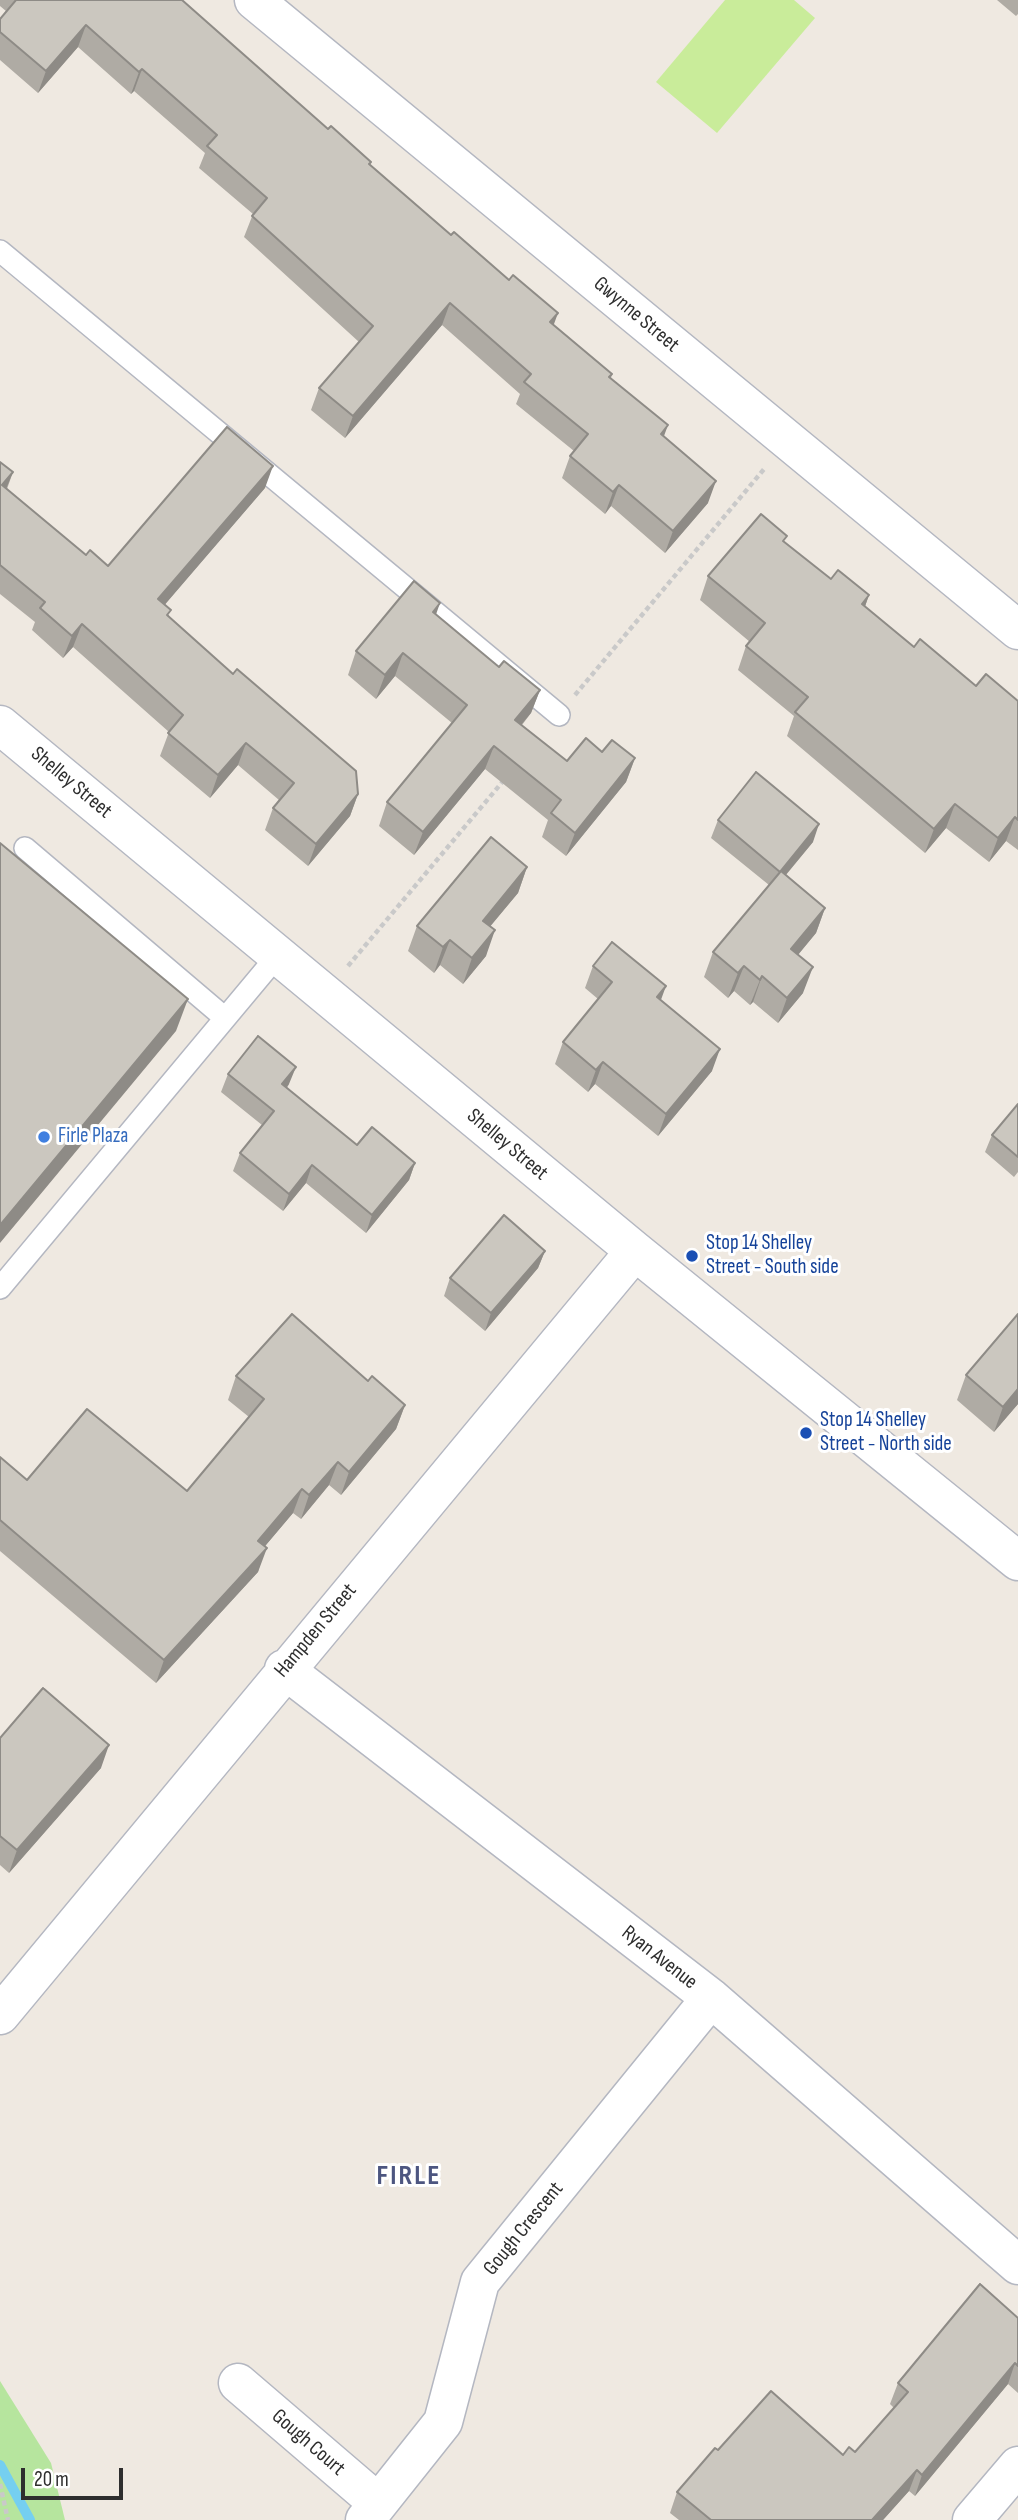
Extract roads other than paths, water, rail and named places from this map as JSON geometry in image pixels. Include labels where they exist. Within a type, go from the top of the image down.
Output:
[{"type":"street","name":"Gwynne Street","points":[[254,0],[1018,630]]},
{"type":"street","name":"Shelley Street","points":[[0,725],[635,1251],[1018,1561]]},
{"type":"street","name":"Hampden Street","points":[[0,2015],[284,1669],[635,1251]]},
{"type":"street","name":"Ryan Avenue","points":[[284,1669],[711,1998],[1018,2265]]},
{"type":"street","name":"Gough Crescent","points":[[372,2512],[443,2422],[480,2282],[711,1998]]},
{"type":"street","name":"Gough Court","points":[[238,2383],[372,2512]]},
{"type":"street","points":[[972,2520],[1018,2466]]},
{"type":"lane","points":[[0,251],[559,715]]},
{"type":"lane","points":[[25,848],[225,1018]]},
{"type":"lane","points":[[0,1288],[278,955]]},
{"type":"waterway","points":[[0,2465],[30,2520]]},
{"type":"place","name":"Firle Plaza","points":[[44,1137]]},
{"type":"place","name":"Stop 14 Shelley Street - South side","points":[[692,1256]]},
{"type":"place","name":"Stop 14 Shelley Street - North side","points":[[806,1433]]},
{"type":"district","name":"FIRLE","points":[[409,2177]]}]
